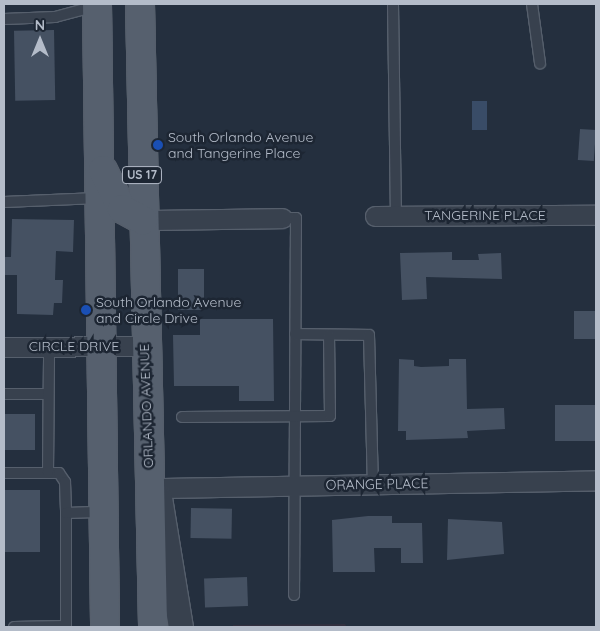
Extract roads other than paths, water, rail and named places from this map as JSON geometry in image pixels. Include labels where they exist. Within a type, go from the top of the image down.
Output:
[{"type":"main road","name":"ORLANDO AVENUE","points":[[140,4],[145,346],[153,627]]},
{"type":"main road","points":[[97,5],[102,512],[105,627]]},
{"type":"main road","points":[[98,157],[122,209],[143,220]]},
{"type":"main road","points":[[103,567],[118,627]]},
{"type":"street","name":"TANGERINE PLACE","points":[[375,216],[596,215]]},
{"type":"street","points":[[143,220],[282,218]]},
{"type":"street","name":"CIRCLE DRIVE","points":[[4,347],[145,346]]},
{"type":"street","points":[[147,425],[181,627]]},
{"type":"street","name":"ORANGE PLACE","points":[[158,488],[596,480]]},
{"type":"lane","points":[[393,4],[396,216]]},
{"type":"lane","points":[[532,4],[540,63]]},
{"type":"lane","points":[[4,19],[55,17],[97,5]]},
{"type":"lane","points":[[4,202],[99,198]]},
{"type":"lane","points":[[282,218],[296,218],[297,485],[294,595]]},
{"type":"lane","points":[[295,334],[368,335],[373,484]]},
{"type":"lane","points":[[182,417],[330,416],[329,334]]},
{"type":"lane","points":[[48,473],[49,347]]},
{"type":"lane","points":[[4,394],[48,394]]},
{"type":"lane","points":[[4,473],[59,474],[66,482],[66,626],[14,627]]},
{"type":"lane","points":[[66,513],[102,512]]},
{"type":"water","points":[[472,101],[487,101],[487,130],[472,130]]},
{"type":"place","name":"South Orlando Avenue and Tangerine Place","points":[[158,145]]},
{"type":"place","name":"South Orlando Avenue and Circle Drive","points":[[86,310]]}]
